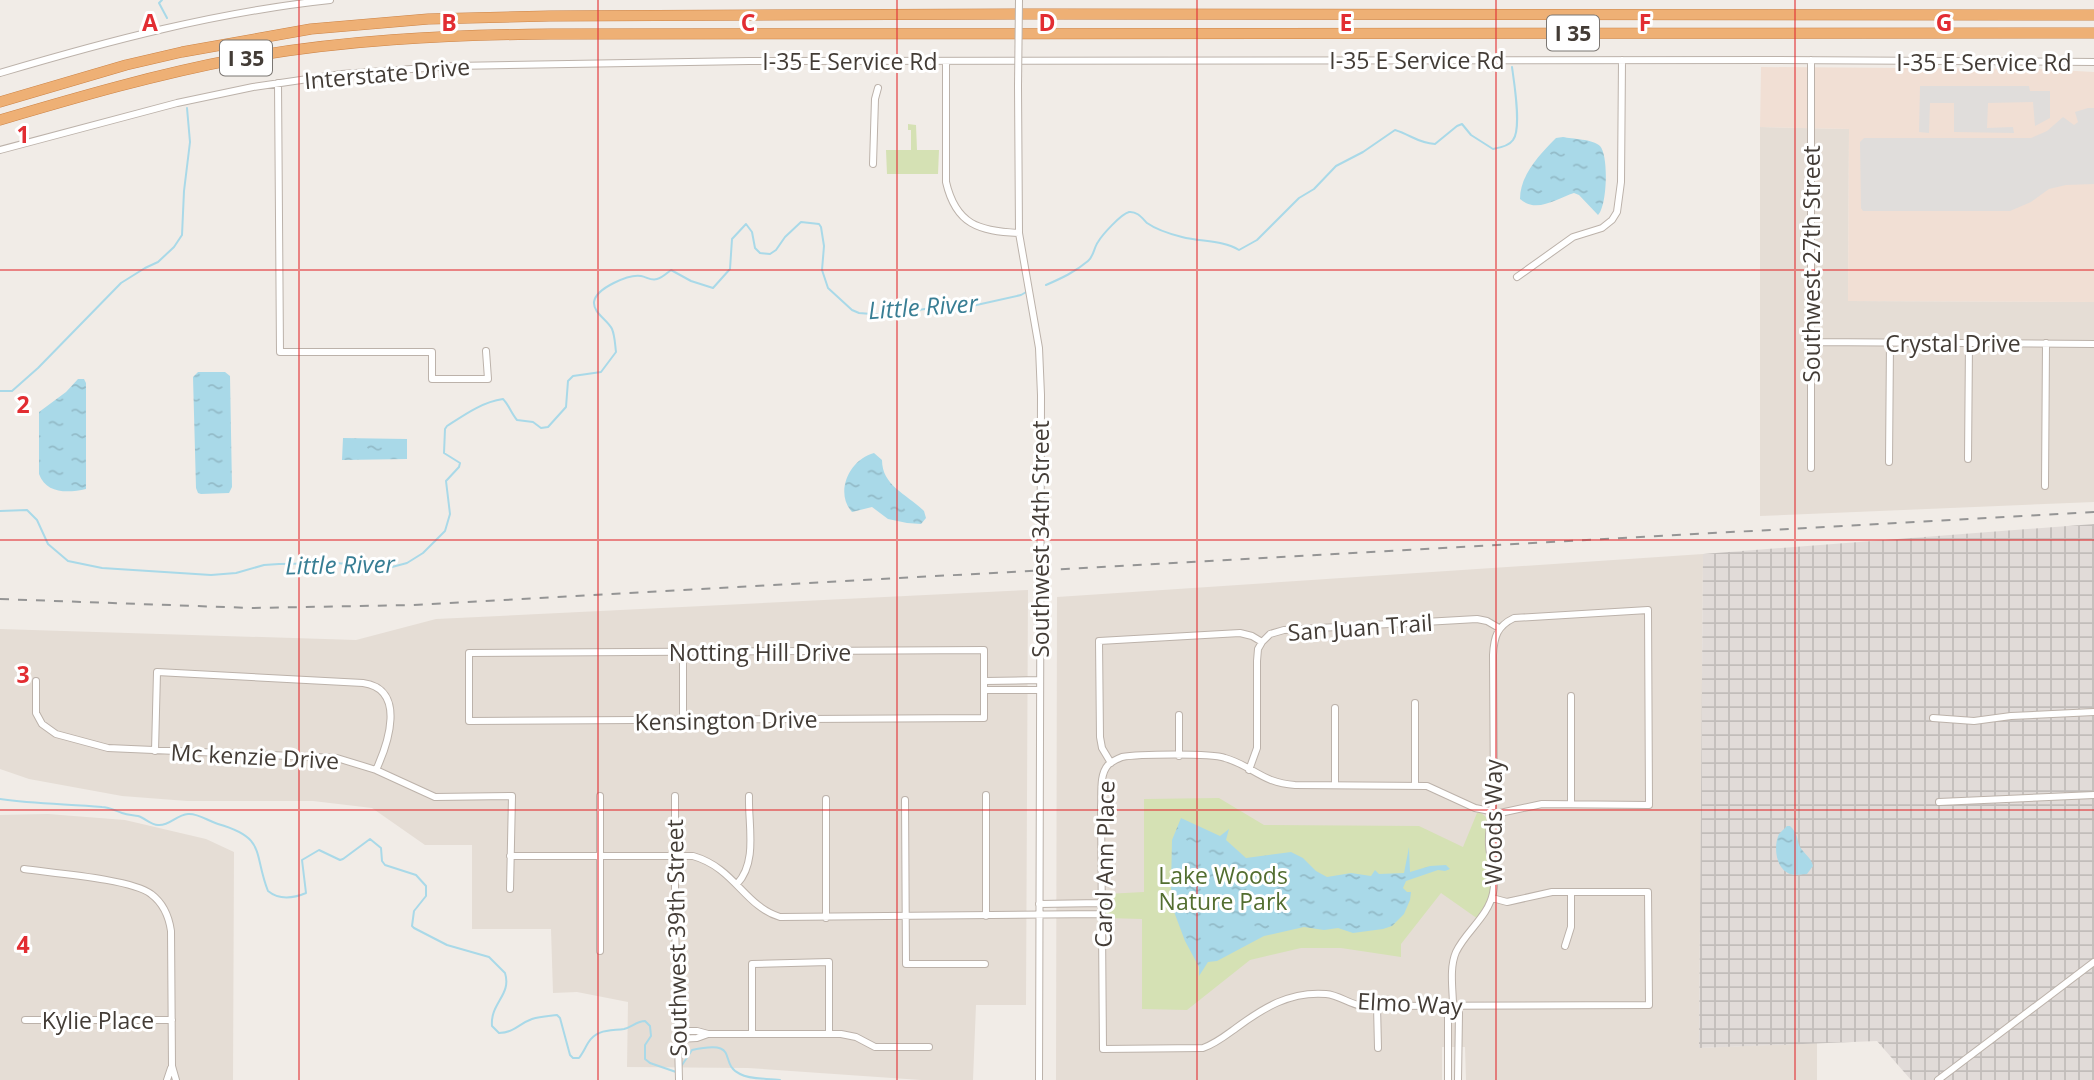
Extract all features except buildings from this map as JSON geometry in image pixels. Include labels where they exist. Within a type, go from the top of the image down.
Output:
[{"type":"highway","name":"I 35","points":[[0,102],[126,65],[204,48],[311,29],[428,19],[1021,14],[2094,15]]},
{"type":"highway","name":"I 35","points":[[0,120],[128,83],[227,61],[314,47],[428,37],[605,34],[2094,33]]},
{"type":"street","points":[[0,73],[168,28],[330,0]]},
{"type":"street","name":"Southwest 34th Street","points":[[1019,0],[1019,233],[1039,348],[1041,395],[1039,1080]]},
{"type":"street","points":[[1517,277],[1573,237],[1602,228],[1617,212],[1621,182],[1622,60]]},
{"type":"street","name":"Southwest 27th Street","points":[[1811,60],[1811,468]]},
{"type":"street","name":"I-35 E Service Rd","points":[[740,61],[2094,62]]},
{"type":"street","name":"Interstate Drive","points":[[0,150],[177,103],[278,83],[342,74],[421,68],[740,61]]},
{"type":"street","points":[[946,61],[946,182],[950,199],[957,210],[982,229],[1019,233]]},
{"type":"street","points":[[278,83],[280,352],[432,352],[432,379],[488,379],[486,351]]},
{"type":"street","points":[[873,164],[875,99],[878,88]]},
{"type":"street","name":"Crystal Drive","points":[[1811,342],[2094,344]]},
{"type":"street","points":[[1889,462],[1890,342]]},
{"type":"street","points":[[1968,459],[1969,343]]},
{"type":"street","points":[[2046,343],[2046,486]]},
{"type":"street","points":[[1111,763],[1119,758],[1134,756],[1220,756],[1279,783],[1432,787],[1492,813],[1542,804],[1649,805],[1648,610],[1514,618],[1499,628]]},
{"type":"street","name":"San Juan Trail","points":[[1099,641],[1240,633],[1262,642],[1276,632],[1477,619],[1499,628]]},
{"type":"street","name":"Woods Way","points":[[1448,1080],[1448,1014],[1453,1006],[1455,956],[1486,911],[1492,898],[1495,874],[1489,848],[1492,813],[1493,655],[1494,638],[1499,628]]},
{"type":"street","name":"Carol Ann Place","points":[[1099,641],[1100,737],[1102,748],[1111,763],[1106,768],[1102,783],[1103,1049]]},
{"type":"street","points":[[1249,770],[1257,748],[1257,661],[1262,642]]},
{"type":"street","name":"Notting Hill Drive","points":[[469,721],[469,653],[984,650],[984,718]]},
{"type":"street","points":[[683,652],[683,720]]},
{"type":"street","points":[[155,751],[157,672],[363,683],[382,691],[390,710],[386,747],[376,770]]},
{"type":"street","points":[[985,681],[1040,680]]},
{"type":"street","name":"Mc kenzie Drive","points":[[36,681],[36,713],[42,724],[56,734],[108,748],[337,758],[376,770],[435,797],[512,796],[510,856]]},
{"type":"street","points":[[985,691],[1039,690]]},
{"type":"street","points":[[1571,696],[1571,804]]},
{"type":"street","points":[[1415,703],[1415,785]]},
{"type":"street","points":[[1335,708],[1335,785]]},
{"type":"street","points":[[1933,718],[1974,721],[2011,716],[2094,712]]},
{"type":"street","points":[[1179,715],[1179,756]]},
{"type":"street","name":"Kensington Drive","points":[[469,721],[984,718]]},
{"type":"street","points":[[985,916],[986,795]]},
{"type":"street","points":[[1939,802],[2094,795]]},
{"type":"street","points":[[600,796],[600,951]]},
{"type":"street","name":"Southwest 39th Street","points":[[675,796],[679,1080]]},
{"type":"street","points":[[737,884],[744,877],[749,865],[749,796]]},
{"type":"street","points":[[826,799],[826,918]]},
{"type":"street","points":[[905,800],[906,964],[985,964]]},
{"type":"street","points":[[510,889],[510,856],[675,855],[693,856],[709,861],[762,909],[770,915],[785,918],[1102,914]]},
{"type":"street","points":[[24,869],[126,884],[149,892],[157,899],[167,915],[171,931],[172,1066],[176,1080]]},
{"type":"street","points":[[1492,898],[1502,902],[1552,892],[1571,892],[1572,927],[1565,946]]},
{"type":"street","name":"Elmo Way","points":[[1103,1049],[1203,1048],[1217,1042],[1261,1010],[1297,995],[1326,994],[1339,996],[1356,1005],[1377,1006],[1649,1005],[1648,892],[1571,892]]},
{"type":"street","points":[[1039,904],[1102,903]]},
{"type":"street","points":[[752,1034],[752,964],[829,962],[829,1034]]},
{"type":"street","points":[[1938,1080],[2094,962]]},
{"type":"street","points":[[1377,1006],[1378,1048]]},
{"type":"street","name":"Woods Way","points":[[1453,1006],[1459,1013],[1458,1080]]},
{"type":"street","name":"Kylie Place","points":[[25,1020],[172,1020]]},
{"type":"street","points":[[678,1035],[697,1038],[708,1034],[829,1034],[856,1037],[875,1047],[929,1047]]},
{"type":"street","points":[[167,1080],[172,1066]]},
{"type":"shaded area","points":[[1761,67],[2040,69],[2094,72],[2094,302],[1848,301],[1849,129],[1760,127]]},
{"type":"shaded area","points":[[1920,86],[2029,86],[2030,91],[2050,91],[2050,118],[2035,126],[2033,102],[1988,103],[1987,128],[2013,127],[2014,133],[1954,132],[1954,103],[1930,103],[1929,133],[1919,132]]},
{"type":"shaded area","points":[[2094,108],[2094,184],[2049,189],[2031,202],[2010,211],[1863,211],[1861,208],[1860,142],[1864,138],[2031,138],[2047,131],[2063,117],[2074,125],[2078,122],[2075,112]]},
{"type":"shaded area","points":[[1760,127],[1849,129],[1848,301],[2094,302],[2094,502],[1760,516]]},
{"type":"shaded area","points":[[2094,524],[2094,1080],[1911,1080],[1877,1041],[1699,1048],[1703,554]]},
{"type":"shaded area","points":[[1703,554],[1699,1048],[1817,1043],[1817,1080],[1466,1080],[1465,1047],[1442,1047],[1442,1080],[1056,1080],[1057,597]]},
{"type":"shaded area","points":[[1028,590],[1026,1005],[976,1005],[973,1080],[921,1080],[748,1068],[627,1067],[628,1002],[577,992],[553,993],[551,929],[472,929],[472,845],[425,845],[372,808],[313,801],[187,801],[122,796],[29,779],[0,769],[0,629],[356,640],[436,619]]},
{"type":"shaded area","points":[[48,814],[125,820],[206,839],[234,852],[233,1080],[0,1080],[0,815]]},
{"type":"green space","points":[[908,124],[916,125],[917,150],[939,150],[938,174],[887,174],[886,150],[911,150],[911,130],[908,130]]},
{"type":"green space","name":"Lake Woods Nature Park","points":[[1219,798],[1264,825],[1419,826],[1463,847],[1477,813],[1481,813],[1487,818],[1485,843],[1491,875],[1486,905],[1478,919],[1441,893],[1401,944],[1401,957],[1341,948],[1301,948],[1250,960],[1187,1010],[1142,1009],[1142,919],[1106,918],[1106,894],[1144,892],[1144,799]]},
{"type":"water","points":[[1556,138],[1593,142],[1600,146],[1603,152],[1605,192],[1598,215],[1574,193],[1540,205],[1520,199],[1527,173]]},
{"type":"water","points":[[198,372],[225,372],[230,376],[232,487],[229,493],[201,494],[196,488],[193,377]]},
{"type":"water","points":[[78,379],[84,379],[86,383],[86,489],[52,489],[42,481],[39,474],[39,412],[66,392]]},
{"type":"water","points":[[343,438],[407,439],[407,459],[342,460]]},
{"type":"water","points":[[874,453],[882,460],[886,477],[891,483],[924,511],[926,518],[921,524],[888,519],[872,507],[852,512],[844,495],[847,477],[858,462]]},
{"type":"water","points":[[1181,818],[1220,836],[1229,829],[1226,840],[1246,858],[1291,852],[1327,877],[1351,873],[1371,876],[1375,870],[1379,874],[1404,873],[1409,847],[1410,872],[1430,866],[1446,865],[1450,869],[1438,870],[1406,881],[1403,888],[1411,892],[1410,900],[1404,914],[1392,926],[1353,933],[1338,928],[1324,930],[1304,927],[1264,936],[1217,961],[1208,962],[1199,976],[1199,967],[1185,941],[1173,909],[1172,840]]},
{"type":"water","points":[[1787,826],[1795,832],[1800,847],[1812,863],[1813,866],[1807,874],[1790,874],[1779,863],[1777,839]]},
{"type":"waterway","points":[[162,0],[159,3],[167,18]]},
{"type":"waterway","name":"Little River","points":[[1046,285],[1088,261],[1103,235],[1129,212],[1168,233],[1226,244],[1239,250],[1257,240],[1336,166],[1363,152],[1395,130],[1435,144],[1462,124],[1471,135],[1493,149],[1506,145],[1513,140],[1517,126],[1512,67]]},
{"type":"waterway","points":[[0,391],[12,391],[121,283],[158,262],[182,235],[190,142],[187,108]]},
{"type":"waterway","name":"Little River","points":[[0,511],[27,510],[37,520],[48,544],[68,561],[102,568],[211,575],[279,564],[335,563],[392,567],[407,563],[423,553],[445,531],[450,514],[446,481],[460,463],[444,453],[447,426],[481,406],[503,399],[517,420],[533,422],[541,428],[548,427],[566,407],[568,381],[573,376],[601,372],[616,352],[612,329],[594,306],[600,292],[629,277],[655,279],[671,270],[691,281],[713,288],[730,269],[732,239],[746,224],[752,232],[755,248],[760,253],[770,254],[801,222],[819,224],[824,246],[822,270],[828,288],[859,313],[884,315],[952,305],[972,306],[1028,291]]},
{"type":"waterway","points":[[0,799],[105,807],[158,825],[184,815],[199,816],[234,829],[251,841],[256,848],[268,891],[282,897],[306,893],[302,860],[319,850],[340,860],[370,839],[381,848],[385,865],[416,875],[426,886],[426,896],[414,911],[414,928],[447,945],[489,957],[505,973],[506,987],[492,1018],[492,1026],[499,1033],[535,1018],[557,1015],[570,1055],[579,1058],[595,1035],[645,1021],[650,1026],[651,1036],[645,1045],[645,1059],[676,1072]]},
{"type":"waterway","points":[[682,1065],[692,1050],[717,1048],[723,1050],[733,1069],[740,1074],[780,1080]]},
{"type":"railway","points":[[0,599],[252,608],[413,605],[2094,512]]}]
